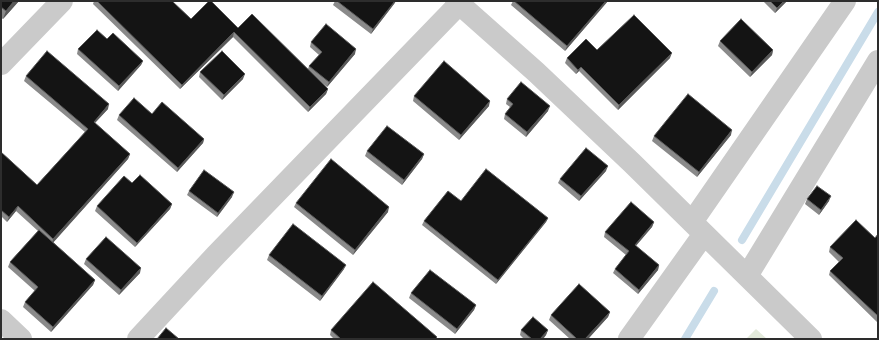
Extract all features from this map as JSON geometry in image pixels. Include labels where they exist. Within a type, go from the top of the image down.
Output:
[{"type":"street","points":[[1,64],[62,1]]},
{"type":"street","points":[[629,339],[698,228],[845,1]]},
{"type":"street","points":[[138,339],[459,2],[536,72],[632,163],[811,339]]},
{"type":"street","points":[[747,276],[878,61]]},
{"type":"street","points":[[1,320],[21,339]]},
{"type":"green space","points":[[756,329],[767,339],[746,339]]},
{"type":"building","points":[[1,1],[14,1],[6,11],[1,7]]},
{"type":"building","points":[[97,1],[172,1],[191,19],[209,1],[211,1],[238,28],[252,14],[328,89],[310,107],[234,32],[182,85]]},
{"type":"building","points":[[337,1],[395,1],[373,29]]},
{"type":"building","points":[[514,1],[606,1],[567,46]]},
{"type":"building","points":[[770,1],[784,1],[777,8]]},
{"type":"building","points":[[634,15],[672,53],[619,105],[581,67],[578,70],[567,58],[586,39],[597,50]]},
{"type":"building","points":[[741,19],[773,50],[752,72],[720,41]]},
{"type":"building","points":[[326,24],[356,49],[329,82],[309,66],[322,52],[311,42]]},
{"type":"building","points":[[97,30],[107,39],[113,33],[143,61],[119,86],[78,49]]},
{"type":"building","points":[[47,51],[109,104],[94,122],[130,154],[53,239],[18,206],[9,217],[1,210],[1,152],[37,185],[88,129],[26,76]]},
{"type":"building","points":[[222,51],[245,74],[224,95],[200,72]]},
{"type":"building","points":[[444,61],[490,101],[461,135],[414,96]]},
{"type":"building","points":[[521,82],[550,106],[527,132],[505,114],[513,104],[507,99]]},
{"type":"building","points":[[688,94],[732,130],[699,172],[654,136]]},
{"type":"building","points":[[134,98],[152,114],[162,102],[204,139],[178,168],[119,115]]},
{"type":"building","points":[[387,126],[424,154],[404,180],[367,151]]},
{"type":"building","points":[[586,148],[608,166],[581,196],[560,179]]},
{"type":"building","points":[[331,159],[389,207],[355,250],[296,203]]},
{"type":"building","points":[[486,169],[548,218],[498,280],[424,221],[448,191],[461,201]]},
{"type":"building","points":[[204,170],[234,192],[218,213],[189,191]]},
{"type":"building","points":[[140,175],[172,204],[137,243],[97,206],[124,176],[132,183]]},
{"type":"building","points":[[817,186],[831,196],[821,210],[807,199]]},
{"type":"building","points":[[631,202],[654,222],[635,245],[659,265],[639,290],[615,269],[629,251],[605,232]]},
{"type":"building","points":[[856,220],[875,238],[878,234],[878,316],[830,271],[843,258],[830,247]]},
{"type":"building","points":[[293,224],[346,265],[322,296],[269,255]]},
{"type":"building","points":[[39,230],[95,280],[53,327],[25,302],[38,287],[10,262]]},
{"type":"building","points":[[106,237],[141,268],[121,290],[86,259]]},
{"type":"building","points":[[430,270],[476,305],[457,329],[411,293]]},
{"type":"building","points":[[373,282],[437,337],[435,339],[341,339],[331,330]]},
{"type":"building","points":[[579,284],[610,312],[585,339],[577,339],[551,315]]},
{"type":"building","points":[[533,317],[548,330],[540,339],[532,339],[521,330]]},
{"type":"building","points":[[166,328],[179,339],[157,339]]},
{"type":"waterway","points":[[742,240],[878,12]]},
{"type":"waterway","points":[[685,339],[714,291]]}]
